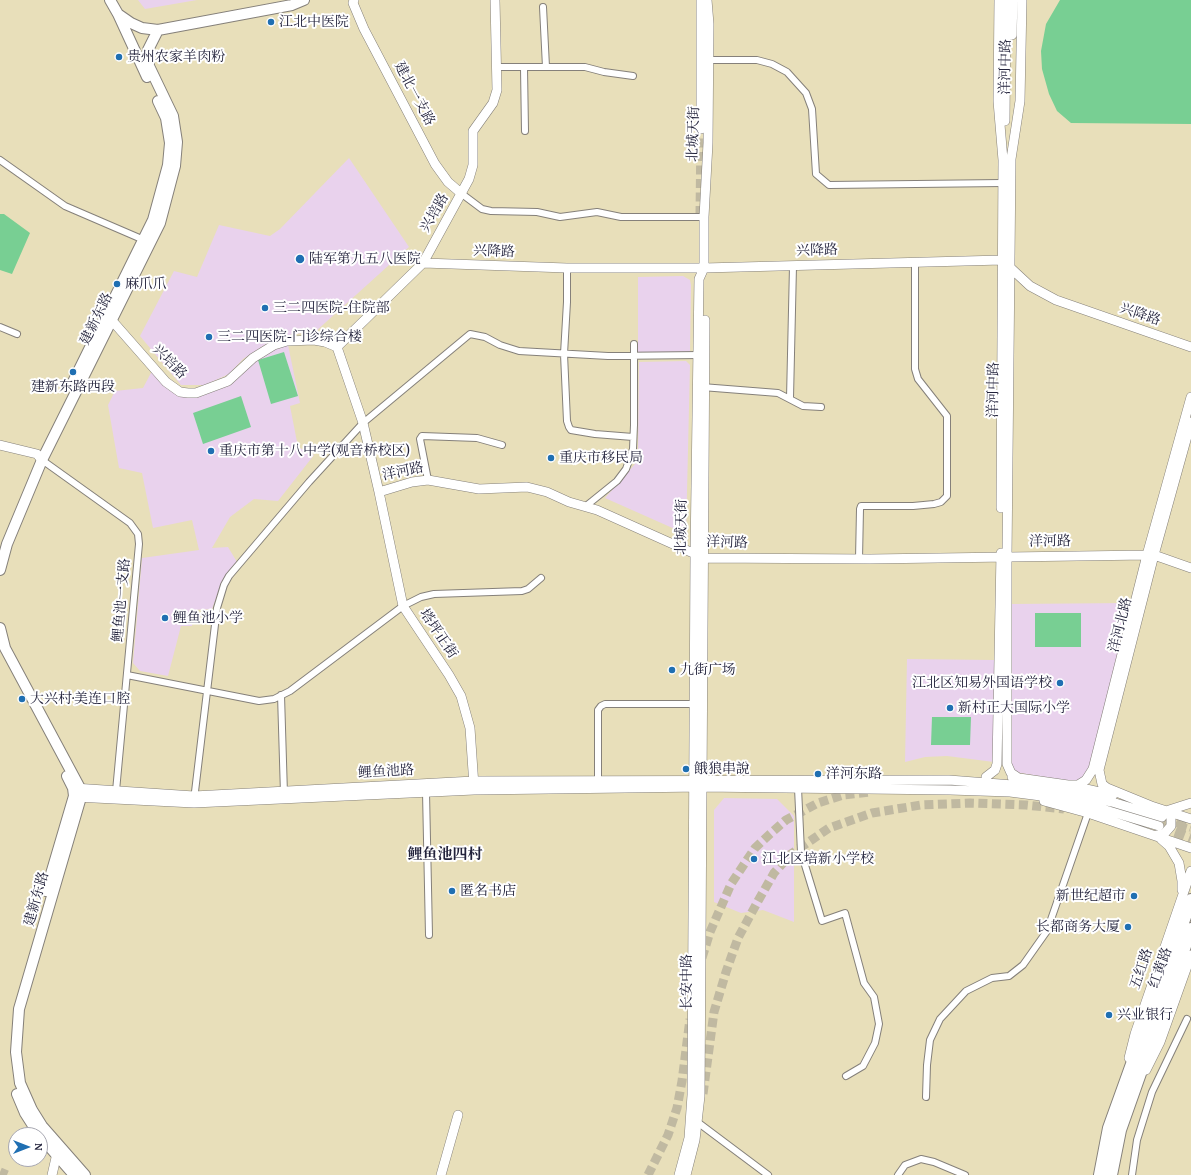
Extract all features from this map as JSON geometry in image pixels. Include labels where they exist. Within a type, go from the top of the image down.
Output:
[{"type":"highway","name":"红黄路","points":[[1147,1038],[1186,899]]},
{"type":"highway","name":"红黄路","points":[[1147,1038],[1191,929]]},
{"type":"highway","name":"五红路","points":[[1111,1175],[1124,1102],[1147,1038]]},
{"type":"highway","name":"五红路","points":[[1100,1175],[1109,1128],[1124,1102]]},
{"type":"main road","name":"建新东路","points":[[109,318],[153,220],[168,165],[170,143],[166,118],[118,14],[110,0]]},
{"type":"main road","points":[[118,14],[142,28],[158,30],[292,5],[304,0]]},
{"type":"main road","name":"建新东路","points":[[0,546],[38,458],[109,318],[160,223],[175,166],[177,142],[173,116],[152,74],[148,57],[150,44],[158,30]]},
{"type":"main road","name":"建新东路","points":[[0,570],[7,544],[38,458]]},
{"type":"main road","points":[[0,628],[5,648],[77,792]]},
{"type":"main road","points":[[0,651],[77,792]]},
{"type":"main road","name":"建新东路","points":[[35,1127],[25,1113],[14,1084],[10,1058],[13,1009],[77,792]]},
{"type":"main road","name":"建新东路","points":[[74,1175],[42,1126],[26,1098],[20,1083],[17,1069],[16,1031],[19,1010],[77,792]]},
{"type":"main road","name":"建新东路","points":[[48,1142],[85,1175]]},
{"type":"street","name":"兴培路","points":[[109,318],[166,382],[180,392],[196,393],[228,381],[253,358],[274,345],[294,341],[314,340],[326,342],[337,347],[423,263],[462,194],[473,165],[473,131],[493,103],[496,95],[497,67],[495,0]]},
{"type":"street","points":[[701,0],[701,129]]},
{"type":"street","name":"北城天街","points":[[698,783],[699,556],[702,387],[699,279],[704,268],[704,217],[708,143],[709,60],[707,0]]},
{"type":"street","name":"洋河中路","points":[[986,777],[995,770],[997,764],[1004,557],[1009,268],[1007,159],[998,101],[999,0]]},
{"type":"street","points":[[1006,0],[1007,159]]},
{"type":"street","points":[[1007,159],[1013,0]]},
{"type":"street","name":"洋河中路","points":[[1017,777],[1011,773],[1007,764],[1002,260],[1003,183],[1020,101],[1022,0]]},
{"type":"street","name":"建北一支路","points":[[353,1],[364,29],[434,164],[448,182],[462,194]]},
{"type":"street","points":[[544,7],[546,67]]},
{"type":"street","points":[[709,60],[757,60],[772,64],[787,72],[806,93],[812,109],[816,174],[829,185],[1003,183]]},
{"type":"street","points":[[497,67],[585,67],[604,72],[633,76]]},
{"type":"street","points":[[524,68],[525,131]]},
{"type":"street","points":[[0,160],[65,206],[144,240]]},
{"type":"street","points":[[462,194],[482,209],[491,212],[537,212],[560,217],[597,212],[621,217],[704,217]]},
{"type":"street","name":"兴降路","points":[[423,263],[567,268],[704,268],[1002,260],[1030,286],[1056,300],[1191,347]]},
{"type":"street","points":[[859,559],[861,506],[913,506],[934,504],[941,502],[947,496],[947,416],[918,378],[915,369],[915,262]]},
{"type":"street","points":[[790,398],[792,266]]},
{"type":"street","points":[[567,268],[564,354],[567,421],[570,430],[595,434],[634,437]]},
{"type":"street","points":[[0,327],[17,334]]},
{"type":"street","points":[[194,800],[217,608],[229,576],[309,482],[363,423],[470,334],[485,337],[500,345],[519,351],[634,356],[702,355]]},
{"type":"street","points":[[586,506],[617,481],[626,469],[633,449],[634,344]]},
{"type":"street","name":"洋河路","points":[[337,347],[363,423],[379,492],[412,482],[428,480],[479,489],[527,487],[547,492],[569,502],[586,506],[635,526],[699,556],[859,559],[1150,555],[1191,568]]},
{"type":"street","points":[[702,387],[778,393],[803,406],[821,407]]},
{"type":"street","name":"洋河北路","points":[[1068,785],[1078,785],[1086,780],[1093,769],[1191,397]]},
{"type":"street","name":"洋河北路","points":[[1151,806],[1107,788],[1102,784],[1099,770],[1150,555],[1191,422]]},
{"type":"street","points":[[428,480],[420,439],[422,436],[477,438],[502,445]]},
{"type":"street","points":[[0,444],[38,458]]},
{"type":"street","points":[[0,450],[38,458]]},
{"type":"street","name":"鲤鱼池一支路","points":[[38,458],[130,523],[138,534],[139,544],[116,790]]},
{"type":"street","name":"塔坪正街","points":[[379,492],[402,606],[450,675],[461,696],[470,728],[474,785]]},
{"type":"street","points":[[127,675],[259,701],[274,699],[290,691],[402,606],[421,597],[434,594],[522,591],[528,589],[541,578]]},
{"type":"street","points":[[281,695],[284,796]]},
{"type":"street","points":[[598,780],[598,710],[601,706],[605,704],[698,704]]},
{"type":"street","points":[[698,783],[949,780],[986,777],[1017,777],[1068,785],[1115,795],[1151,806],[1162,818]]},
{"type":"street","name":"鲤鱼池路","points":[[77,792],[194,800],[598,780],[698,783]]},
{"type":"street","points":[[949,780],[1038,787],[1112,802],[1162,818],[1171,817],[1171,826],[1164,834],[1157,835]]},
{"type":"street","points":[[698,783],[798,788],[1010,792],[1072,800],[1162,818],[1191,819]]},
{"type":"street","name":"鲤鱼池路","points":[[284,796],[426,792],[474,785],[698,783]]},
{"type":"street","name":"长安中路","points":[[686,1175],[694,1120],[698,783]]},
{"type":"street","points":[[798,788],[801,852],[822,921],[845,913],[864,983],[874,997],[879,1024],[875,1043],[863,1066],[846,1076]]},
{"type":"street","name":"鲤鱼池路","points":[[77,792],[116,790],[194,800]]},
{"type":"street","points":[[426,792],[429,935]]},
{"type":"street","points":[[1010,792],[1088,813],[1157,835],[1191,848]]},
{"type":"street","points":[[1162,818],[1191,803]]},
{"type":"street","points":[[926,1098],[927,1065],[930,1040],[940,1019],[966,991],[992,978],[1009,976],[1023,965],[1047,931],[1088,813]]},
{"type":"street","points":[[1157,835],[1169,846],[1179,863],[1186,899],[1191,895]]},
{"type":"street","name":"五红路","points":[[1124,1102],[1135,1034],[1186,899],[1191,871]]},
{"type":"street","name":"五红路","points":[[1124,1102],[1160,1042],[1191,955]]},
{"type":"street","points":[[1132,1175],[1137,1140],[1152,1092],[1186,1019]]},
{"type":"street","points":[[441,1175],[458,1115]]},
{"type":"street","points":[[694,1120],[768,1175]]},
{"type":"street","name":"长安中路","points":[[679,1175],[694,1120]]},
{"type":"street","points":[[52,1175],[58,1151]]},
{"type":"street","points":[[898,1175],[905,1165],[921,1159],[934,1162],[966,1175]]},
{"type":"shaded area","points":[[138,0],[197,0],[145,9]]},
{"type":"shaded area","name":"陆军第九五八医院","points":[[349,158],[409,247],[315,332],[293,334],[271,341],[243,359],[229,374],[205,385],[181,385],[140,336],[174,271],[197,277],[219,225],[270,236],[280,229]]},
{"type":"shaded area","points":[[683,276],[690,280],[691,285],[690,352],[638,352],[638,277]]},
{"type":"shaded area","name":"重庆市第十八中学(观音桥校区)","points":[[288,345],[300,403],[290,406],[298,447],[314,455],[278,501],[254,499],[230,517],[212,548],[228,547],[237,562],[221,585],[212,609],[194,610],[192,626],[181,626],[168,676],[140,671],[133,663],[142,558],[199,550],[192,520],[153,528],[142,473],[119,468],[108,405],[115,391],[143,388],[152,371],[164,383],[197,396],[265,353]]},
{"type":"shaded area","points":[[686,361],[690,365],[686,534],[605,498],[635,464],[638,450],[639,362]]},
{"type":"shaded area","name":"江北区知易外国语学校","points":[[1131,603],[1090,769],[1085,779],[1074,782],[1015,772],[1009,763],[1010,604]]},
{"type":"shaded area","name":"新村正大国际小学","points":[[907,659],[994,660],[994,762],[947,756],[925,757],[905,762]]},
{"type":"shaded area","name":"江北区培新小学校","points":[[724,798],[777,799],[794,816],[794,922],[763,910],[741,913],[714,902],[714,810]]},
{"type":"green space","points":[[1060,0],[1191,0],[1191,124],[1071,123],[1057,111],[1049,94],[1042,69],[1041,51],[1046,24]]},
{"type":"green space","points":[[0,214],[4,214],[30,233],[12,274],[0,270]]},
{"type":"green space","points":[[284,352],[298,396],[271,404],[258,360]]},
{"type":"green space","points":[[241,396],[251,427],[203,444],[193,413]]},
{"type":"green space","points":[[1035,613],[1081,613],[1081,647],[1035,647]]},
{"type":"green space","points":[[932,717],[971,717],[970,745],[931,745]]},
{"type":"tunnel","points":[[700,215],[701,129]]},
{"type":"tunnel","points":[[940,786],[971,785]]},
{"type":"tunnel","points":[[702,958],[710,932],[731,884],[755,848],[786,820],[818,803],[843,795],[871,792]]},
{"type":"tunnel","points":[[703,1094],[714,1012],[738,938],[774,873],[791,854],[829,828],[872,813],[921,805],[970,803],[1026,805],[1064,809]]},
{"type":"tunnel","points":[[1100,804],[1136,813]]},
{"type":"tunnel","points":[[1162,817],[1191,827]]},
{"type":"tunnel","points":[[1152,818],[1191,830]]},
{"type":"tunnel","points":[[1161,827],[1191,838]]},
{"type":"tunnel","points":[[648,1175],[668,1135],[677,1108],[690,1019]]},
{"type":"tunnel","points":[[0,1172],[7,1175]]},
{"type":"place","name":"江北中医院","points":[[271,22]]},
{"type":"place","name":"贵州农家羊肉粉","points":[[119,57]]},
{"type":"place","name":"陆军第九五八医院","points":[[300,259]]},
{"type":"place","name":"麻爪爪","points":[[117,284]]},
{"type":"place","name":"三二四医院-住院部","points":[[265,308]]},
{"type":"place","name":"三二四医院-门诊综合楼","points":[[209,337]]},
{"type":"place","name":"建新东路西段","points":[[73,372]]},
{"type":"place","name":"重庆市第十八中学(观音桥校区)","points":[[211,451]]},
{"type":"place","name":"重庆市移民局","points":[[551,458]]},
{"type":"place","name":"鲤鱼池小学","points":[[165,618]]},
{"type":"place","name":"九街广场","points":[[672,670]]},
{"type":"place","name":"江北区知易外国语学校","points":[[1060,683]]},
{"type":"place","name":"大兴村‧美连口腔","points":[[22,699]]},
{"type":"place","name":"新村正大国际小学","points":[[950,708]]},
{"type":"place","name":"餓狼串說","points":[[686,769]]},
{"type":"place","name":"洋河东路","points":[[818,774]]},
{"type":"place","name":"江北区培新小学校","points":[[754,859]]},
{"type":"place","name":"匿名书店","points":[[452,891]]},
{"type":"place","name":"新世纪超市","points":[[1134,896]]},
{"type":"place","name":"长都商务大厦","points":[[1128,927]]},
{"type":"place","name":"兴业银行","points":[[1109,1015]]},
{"type":"district","name":"鲤鱼池四村","points":[[445,855]]}]
